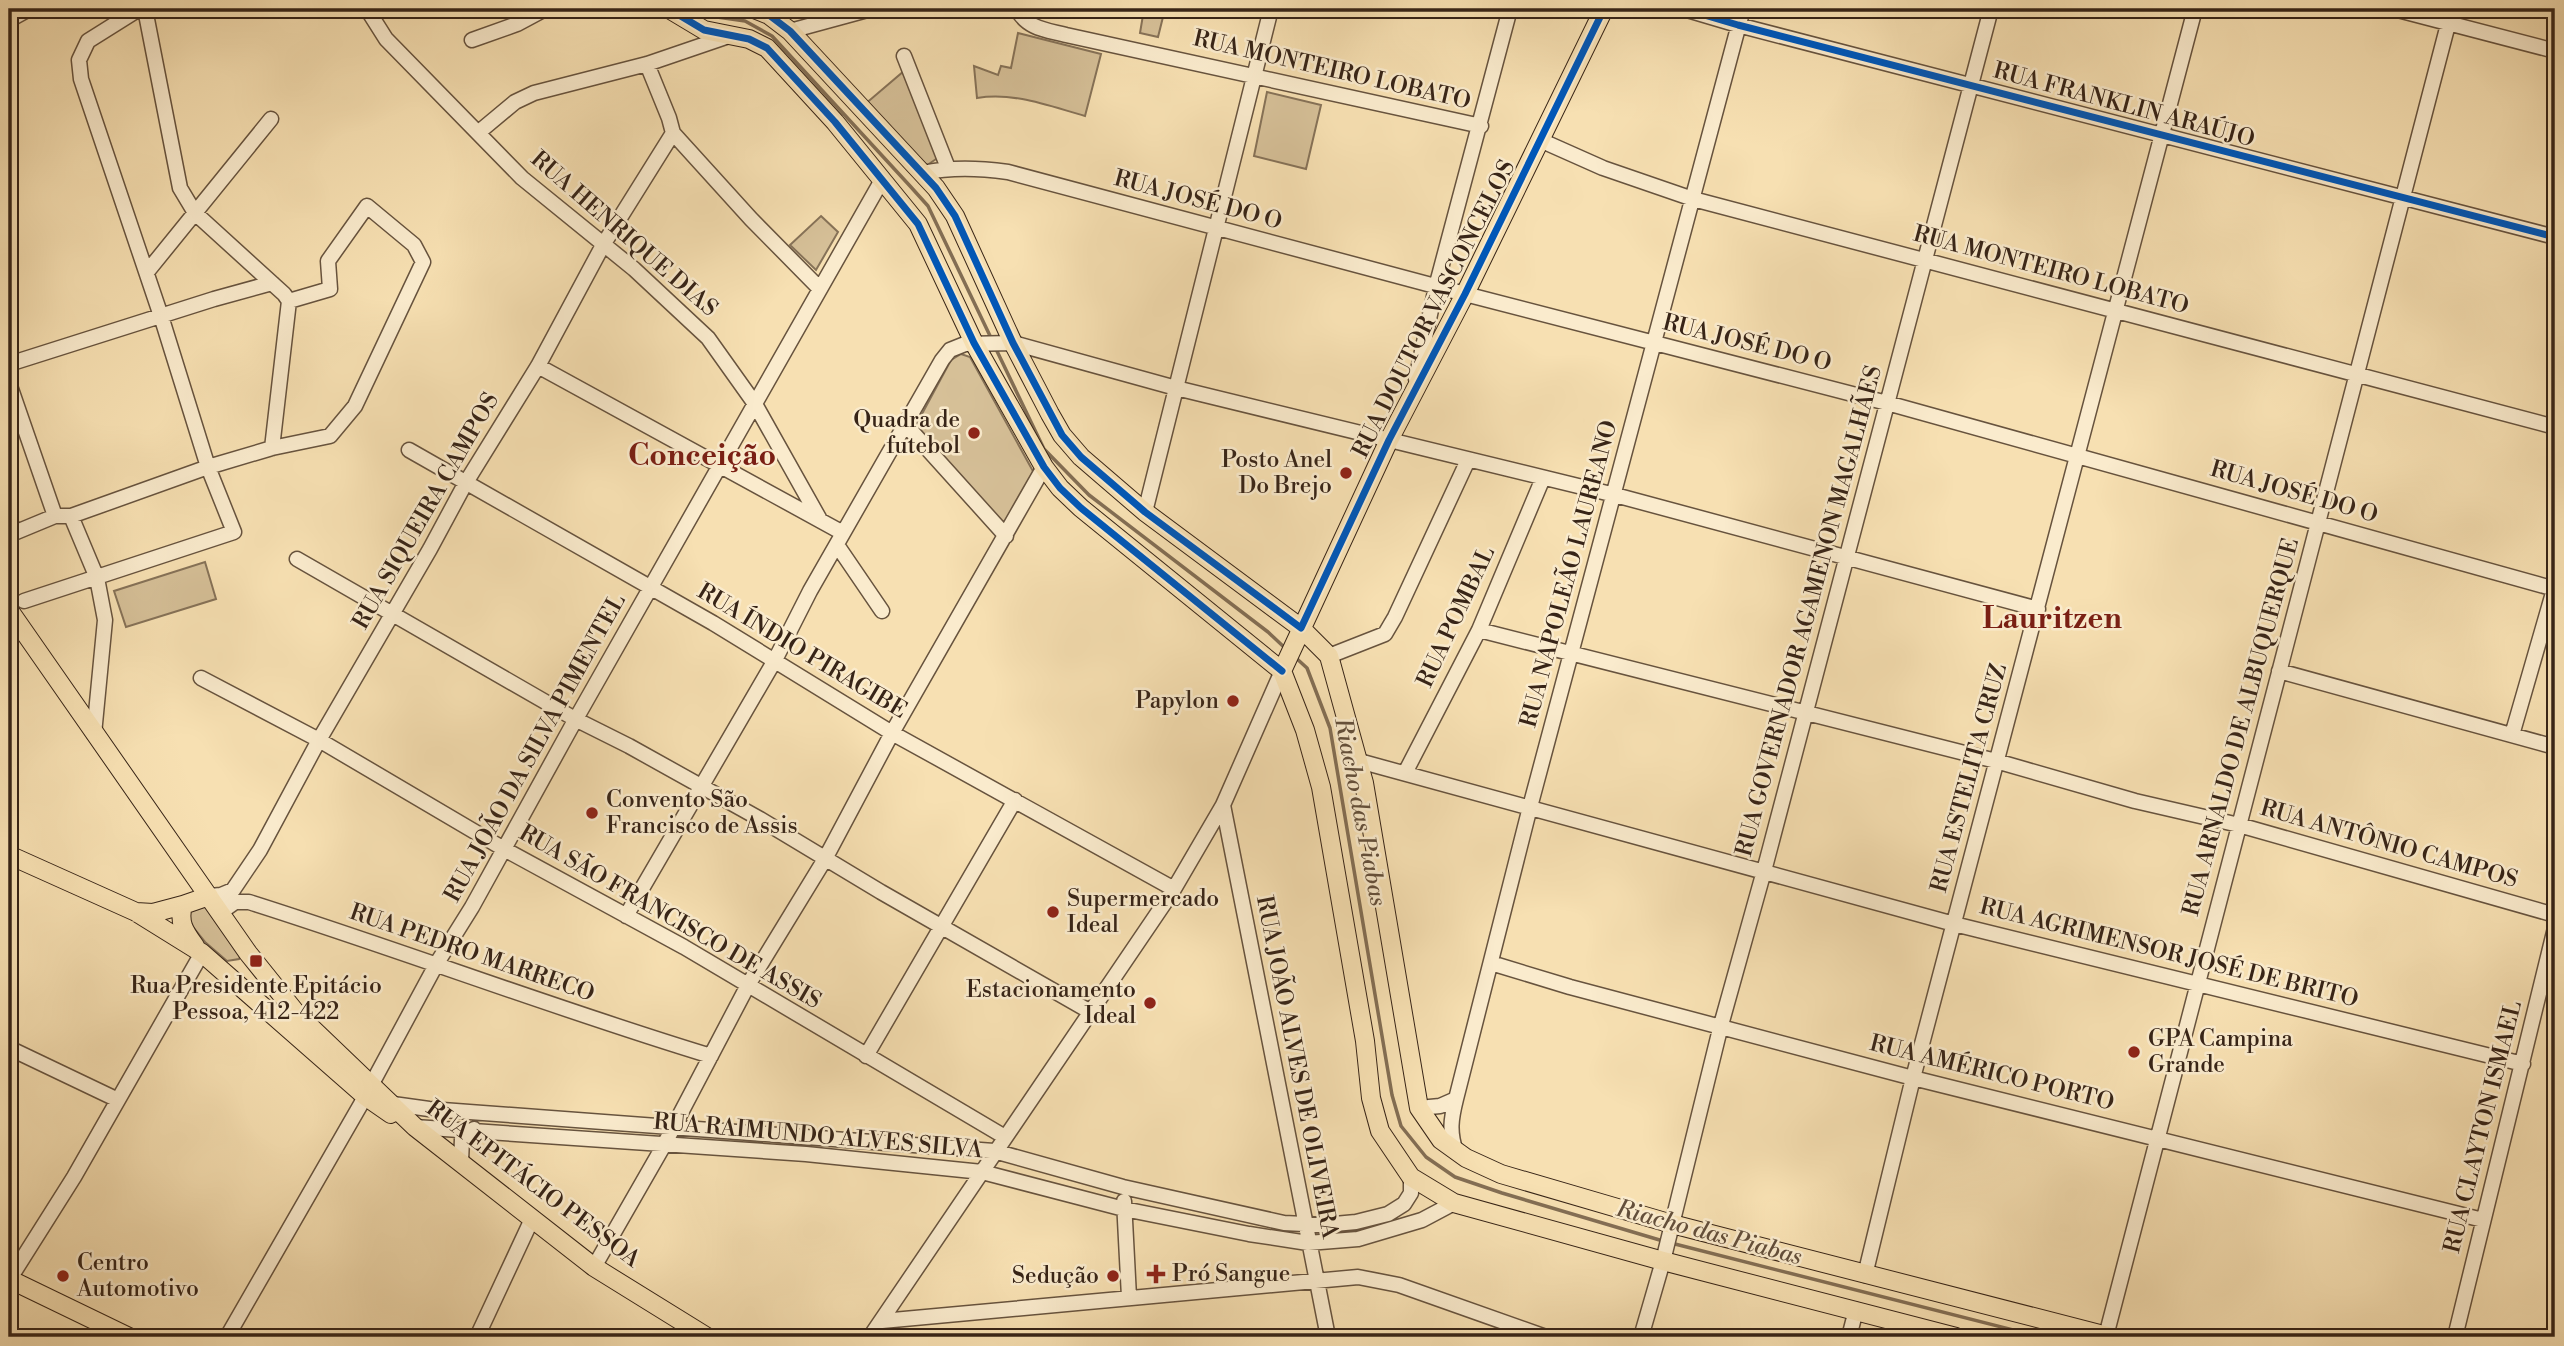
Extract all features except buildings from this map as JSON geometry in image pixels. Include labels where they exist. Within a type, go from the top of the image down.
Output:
[{"type":"main road","points":[[669,9],[704,30],[733,34],[767,48],[827,112],[918,224],[974,343],[1044,467],[1060,488],[1081,509],[1283,668],[1321,787],[1365,1041],[1371,1098],[1380,1131],[1411,1177],[1454,1203],[1663,1261],[1956,1337]]},
{"type":"main road","points":[[754,9],[769,15],[790,31],[922,173],[955,216],[1013,343],[1062,435],[1081,457],[1145,512],[1329,656],[1359,761],[1419,1108],[1441,1140],[1456,1152],[1501,1174],[1672,1224],[2108,1337]]},
{"type":"main road","name":"RUA DOUTOR VASCONCELOS","points":[[1283,668],[1389,440],[1465,294],[1604,9]]},
{"type":"main road","points":[[16,605],[94,734],[248,953],[297,1014],[368,1090]]},
{"type":"main road","points":[[9,855],[136,912],[200,952],[415,1127]]},
{"type":"main road","points":[[136,912],[153,913],[209,896]]},
{"type":"main road","points":[[183,905],[181,925],[200,952]]},
{"type":"main road","points":[[217,967],[234,967],[241,963],[248,953]]},
{"type":"main road","name":"RUA EPITÁCIO PESSOA","points":[[368,1090],[393,1104],[415,1127],[594,1267],[707,1337]]},
{"type":"main road","points":[[9,1280],[129,1337]]},
{"type":"street","points":[[9,20],[29,9]]},
{"type":"street","points":[[16,605],[234,532],[208,467],[147,272],[81,79],[79,60],[88,41],[139,9]]},
{"type":"street","points":[[145,9],[180,188],[195,214],[289,301],[272,448]]},
{"type":"street","name":"RUA HENRIQUE DIAS","points":[[370,9],[386,39],[522,178],[634,269],[708,338],[755,404],[819,518]]},
{"type":"street","points":[[472,40],[517,24],[545,9]]},
{"type":"street","points":[[790,31],[871,9]]},
{"type":"street","name":"RUA MONTEIRO LOBATO","points":[[1017,9],[1031,25],[1481,126]]},
{"type":"street","points":[[1145,512],[1270,9]]},
{"type":"street","points":[[1413,394],[1436,286],[1481,126],[1510,9]]},
{"type":"street","name":"RUA FRANKLIN ARAÚJO","points":[[1684,9],[2555,237]]},
{"type":"street","name":"RUA NAPOLEÃO LAUREANO","points":[[1456,1152],[1450,1122],[1530,807],[1743,9]]},
{"type":"street","name":"RUA GOVERNADOR AGAMENON MAGALHÃES","points":[[1641,1337],[1991,9]]},
{"type":"street","name":"RUA ESTELITA CRUZ","points":[[1865,1275],[1913,1078],[2196,9]]},
{"type":"street","points":[[2394,9],[2450,16],[2555,51]]},
{"type":"street","name":"RUA ARNALDO DE ALBUQUERQUE","points":[[2108,1337],[2450,16]]},
{"type":"street","points":[[479,132],[515,102],[534,93],[647,64],[733,34]]},
{"type":"street","points":[[904,56],[948,168]]},
{"type":"street","points":[[647,64],[673,133],[751,219],[820,289]]},
{"type":"street","points":[[147,272],[271,119]]},
{"type":"street","name":"RUA SIQUEIRA CAMPOS","points":[[209,896],[233,890],[260,850],[319,740],[465,484],[538,366],[603,245],[673,133]]},
{"type":"street","name":"RUA MONTEIRO LOBATO","points":[[1540,140],[1603,168],[1693,200],[2555,427]]},
{"type":"street","name":"RUA JOSÉ DO O","points":[[922,173],[974,167],[1008,172],[1465,294],[1886,402],[2555,588]]},
{"type":"street","name":"RUA JOÃO DA SILVA PIMENTEL","points":[[227,1337],[882,180]]},
{"type":"street","points":[[9,517],[14,533],[55,516],[71,516],[208,467],[272,448],[330,436],[355,406],[423,262],[414,245],[367,206],[328,261],[330,289],[289,301]]},
{"type":"street","points":[[9,364],[272,283]]},
{"type":"street","points":[[626,916],[699,786],[775,660],[942,360],[957,346],[1013,343],[1176,388],[1615,495],[2038,609]]},
{"type":"street","points":[[538,366],[819,518],[840,539],[882,611]]},
{"type":"street","points":[[9,383],[55,516]]},
{"type":"street","points":[[905,424],[1006,536]]},
{"type":"street","name":"RUA ÍNDIO PIRAGIBE","points":[[409,450],[651,587],[892,733],[1174,888]]},
{"type":"street","points":[[1329,656],[1385,634],[1468,460]]},
{"type":"street","points":[[594,1267],[664,1144],[748,985],[825,859],[892,733],[1044,467]]},
{"type":"street","name":"RUA POMBAL","points":[[1405,773],[1479,631],[1543,478]]},
{"type":"street","points":[[71,516],[97,578],[104,620],[94,734]]},
{"type":"street","points":[[297,559],[575,719],[760,819],[942,928],[1089,1011]]},
{"type":"street","points":[[2512,735],[2555,588]]},
{"type":"street","name":"RUA ANTÔNIO CAMPOS","points":[[1479,631],[1996,761],[2135,801],[2239,825],[2555,915]]},
{"type":"street","points":[[870,1337],[1174,888],[1223,804],[1283,668]]},
{"type":"street","points":[[2280,671],[2555,747]]},
{"type":"street","name":"RUA SÃO FRANCISCO DE ASSIS","points":[[201,678],[319,740],[504,849],[748,985],[1005,1137]]},
{"type":"street","name":"RUA AGRIMENSOR JOSÉ DE BRITO","points":[[1359,761],[1954,924],[2523,1065]]},
{"type":"street","points":[[866,1056],[1015,800]]},
{"type":"street","name":"RUA JOÃO ALVES DE OLIVEIRA","points":[[1223,804],[1328,1337]]},
{"type":"street","name":"RUA PEDRO MARRECO","points":[[221,912],[235,902],[249,902],[437,963],[556,1007],[711,1056]]},
{"type":"street","name":"RUA CLAYTON ISMAEL","points":[[2455,1337],[2555,928]]},
{"type":"street","points":[[9,1280],[118,1100],[200,952]]},
{"type":"street","name":"RUA AMÉRICO PORTO","points":[[1492,963],[1570,988],[1913,1078],[2483,1220]]},
{"type":"street","points":[[9,1048],[118,1100]]},
{"type":"street","points":[[1419,1108],[1456,1099]]},
{"type":"street","name":"RUA RAIMUNDO ALVES SILVA","points":[[393,1104],[429,1110],[994,1151],[1123,1187],[1248,1217],[1304,1224],[1356,1222],[1388,1213],[1404,1204],[1411,1193],[1411,1177]]},
{"type":"street","name":"RUA RAIMUNDO ALVES SILVA","points":[[415,1127],[806,1154],[982,1172],[1124,1209],[1308,1243],[1359,1239],[1422,1220],[1454,1203]]},
{"type":"street","points":[[461,1161],[462,1139],[474,1129]]},
{"type":"street","points":[[806,1154],[807,1136]]},
{"type":"street","points":[[889,1162],[890,1142]]},
{"type":"street","points":[[1123,1187],[1129,1297]]},
{"type":"street","points":[[477,1337],[532,1219]]},
{"type":"street","points":[[882,1321],[1358,1277],[1399,1285],[1510,1332],[1546,1337]]},
{"type":"street","points":[[1849,1337],[1856,1310]]},
{"type":"shaded area","points":[[1144,9],[1165,9],[1158,37],[1140,33]]},
{"type":"shaded area","points":[[1018,33],[1101,54],[1085,116],[1018,98],[977,98],[974,66],[998,75],[1001,66],[1011,68]]},
{"type":"shaded area","points":[[904,71],[939,157],[923,168],[864,105]]},
{"type":"shaded area","points":[[1267,92],[1321,105],[1306,169],[1254,156]]},
{"type":"shaded area","points":[[821,216],[838,232],[816,270],[790,245]]},
{"type":"shaded area","points":[[961,354],[970,357],[1034,473],[1004,525],[916,425],[951,360]]},
{"type":"shaded area","points":[[205,562],[216,599],[126,627],[114,591]]},
{"type":"shaded area","points":[[202,905],[210,909],[241,954],[239,959],[227,961],[205,942],[188,921],[188,910]]},
{"type":"waterway","name":"Riacho das Piabas","points":[[690,9],[745,21],[772,36],[910,186],[928,206],[992,340]]},
{"type":"waterway","name":"Riacho das Piabas","points":[[995,347],[1044,449],[1089,495],[1268,632],[1285,648]]},
{"type":"waterway","name":"Riacho das Piabas","points":[[1296,658],[1307,668],[1330,728],[1392,1095],[1401,1126],[1426,1157],[1455,1177],[1663,1241]]},
{"type":"waterway","name":"Riacho das Piabas","points":[[1671,1243],[2041,1337]]},
{"type":"cycle path","points":[[669,9],[704,30],[749,39],[767,48],[835,122],[918,224],[974,343],[1044,467],[1060,488],[1282,671]]},
{"type":"cycle path","points":[[754,9],[769,15],[790,31],[936,188],[955,216],[1013,343],[1062,435],[1081,457],[1145,512],[1301,628],[1389,440],[1465,294],[1604,9]]},
{"type":"cycle path","points":[[1684,9],[2555,237]]},
{"type":"place","name":"Quadra de futebol","points":[[974,433]]},
{"type":"place","name":"Posto Anel Do Brejo","points":[[1346,473]]},
{"type":"place","name":"Papylon","points":[[1233,701]]},
{"type":"place","name":"Convento São Francisco de Assis","points":[[592,813]]},
{"type":"place","name":"Supermercado Ideal","points":[[1053,912]]},
{"type":"place","name":"Rua Presidente Epitácio Pessoa, 412-422","points":[[256,961]]},
{"type":"place","name":"Estacionamento Ideal","points":[[1150,1003]]},
{"type":"place","name":"GPA Campina Grande","points":[[2134,1052]]},
{"type":"place","name":"Pró Sangue","points":[[1156,1274]]},
{"type":"place","name":"Centro Automotivo","points":[[63,1276]]},
{"type":"place","name":"Sedução","points":[[1113,1276]]},
{"type":"district","name":"Conceição","points":[[702,456]]},
{"type":"district","name":"Lauritzen","points":[[2052,619]]}]
